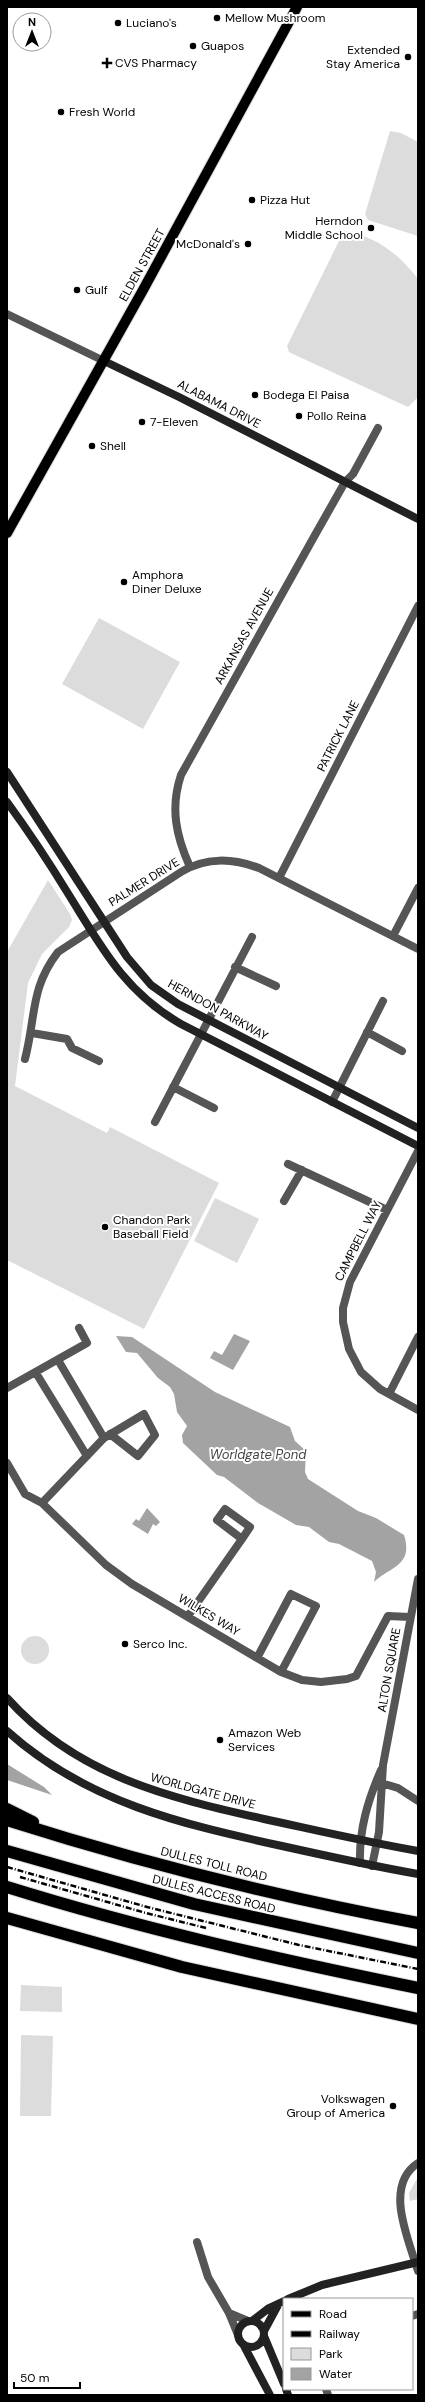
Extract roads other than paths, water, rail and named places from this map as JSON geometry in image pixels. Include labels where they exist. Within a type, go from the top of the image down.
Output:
[{"type":"highway","points":[[7,1809],[66,1839]]},
{"type":"highway","name":"DULLES TOLL ROAD","points":[[7,1820],[66,1839],[234,1884],[418,1923]]},
{"type":"highway","name":"DULLES ACCESS ROAD","points":[[7,1851],[194,1904],[418,1952]]},
{"type":"highway","points":[[7,1887],[171,1934],[312,1967],[418,1988]]},
{"type":"highway","points":[[7,1918],[194,1970],[418,2019]]},
{"type":"main road","name":"ELDEN STREET","points":[[7,533],[104,362],[297,7]]},
{"type":"street","name":"ALABAMA DRIVE","points":[[7,314],[179,397],[418,519]]},
{"type":"street","name":"ARKANSAS AVENUE","points":[[190,867],[180,845],[175,817],[176,796],[181,775],[345,482],[353,474],[378,428]]},
{"type":"street","name":"PATRICK LANE","points":[[279,878],[418,606]]},
{"type":"street","name":"HERNDON PARKWAY","points":[[7,772],[134,966],[161,994],[207,1020],[418,1128]]},
{"type":"street","points":[[7,802],[120,974],[137,993],[157,1010],[200,1034],[418,1146]]},
{"type":"street","name":"PALMER DRIVE","points":[[25,1059],[32,1033],[34,1000],[43,974],[58,952],[190,867],[209,862],[235,861],[259,868],[418,949]]},
{"type":"street","points":[[393,936],[418,888]]},
{"type":"street","points":[[155,1122],[207,1020],[252,937]]},
{"type":"street","points":[[235,967],[276,986]]},
{"type":"street","points":[[332,1102],[383,1001]]},
{"type":"street","points":[[367,1032],[402,1051]]},
{"type":"street","points":[[32,1033],[67,1039],[72,1048],[99,1061]]},
{"type":"street","points":[[173,1087],[214,1108]]},
{"type":"street","name":"CAMPBELL WAY","points":[[418,1151],[350,1282],[343,1308],[345,1336],[354,1361],[370,1381],[389,1394],[418,1410]]},
{"type":"street","points":[[288,1164],[387,1210]]},
{"type":"street","points":[[284,1201],[302,1170]]},
{"type":"street","points":[[7,1388],[87,1343],[79,1328]]},
{"type":"street","points":[[389,1394],[418,1338]]},
{"type":"street","points":[[42,1503],[107,1436],[144,1414],[155,1435],[138,1456],[107,1436],[58,1360]]},
{"type":"street","points":[[36,1373],[87,1456]]},
{"type":"street","name":"WILKES WAY","points":[[7,1463],[25,1494],[42,1503],[106,1565],[132,1584],[281,1672],[302,1680],[321,1682],[352,1677],[361,1669],[388,1616],[410,1617]]},
{"type":"street","points":[[188,1616],[242,1538]]},
{"type":"street","name":"ALTON SQUARE","points":[[372,1866],[376,1844],[379,1782],[418,1579]]},
{"type":"street","points":[[257,1658],[292,1594],[316,1606],[281,1672]]},
{"type":"street","name":"WORLDGATE DRIVE","points":[[7,1698],[41,1730],[74,1754],[107,1773],[138,1786],[197,1804],[376,1844],[418,1851]]},
{"type":"street","points":[[7,1731],[45,1762],[68,1777],[142,1811],[250,1839],[372,1866],[418,1874]]},
{"type":"street","points":[[379,1782],[398,1788],[418,1801]]},
{"type":"street","name":"ALTON SQUARE","points":[[360,1863],[359,1840],[370,1795],[379,1782]]},
{"type":"street","points":[[418,2163],[404,2178],[400,2195],[403,2214],[417,2262],[418,2271]]},
{"type":"street","points":[[197,2242],[208,2277],[230,2313],[238,2335],[270,2395]]},
{"type":"street","points":[[290,2298],[322,2285],[417,2262]]},
{"type":"street","points":[[238,2335],[240,2327],[269,2308],[281,2303]]},
{"type":"street","points":[[244,2346],[257,2346],[281,2303]]},
{"type":"street","points":[[230,2313],[259,2324],[283,2381]]},
{"type":"water","points":[[234,1334],[250,1341],[233,1370],[210,1358],[214,1351],[222,1355]]},
{"type":"water","name":"Worldgate Pond","points":[[116,1336],[132,1337],[215,1392],[290,1427],[295,1441],[306,1451],[305,1472],[308,1479],[358,1511],[376,1518],[404,1535],[406,1553],[403,1560],[374,1582],[376,1572],[372,1561],[339,1544],[329,1542],[309,1527],[296,1525],[258,1503],[224,1477],[217,1475],[183,1443],[182,1435],[187,1426],[177,1412],[174,1394],[170,1387],[158,1378],[137,1353],[126,1352]]},
{"type":"water","points":[[147,1508],[160,1522],[156,1526],[153,1524],[148,1534],[132,1524],[136,1519],[139,1521]]},
{"type":"water","points":[[7,1764],[44,1787],[52,1795],[7,1780]]},
{"type":"railway","points":[[7,1867],[147,1907],[299,1945],[418,1969]]},
{"type":"railway","points":[[20,1877],[146,1913],[206,1928]]},
{"type":"place","name":"Mellow Mushroom","points":[[217,18]]},
{"type":"place","name":"Luciano's","points":[[118,23]]},
{"type":"place","name":"Guapos","points":[[193,46]]},
{"type":"place","name":"Extended Stay America","points":[[408,57]]},
{"type":"place","name":"CVS Pharmacy","points":[[107,63]]},
{"type":"place","name":"Fresh World","points":[[61,112]]},
{"type":"place","name":"Pizza Hut","points":[[252,200]]},
{"type":"place","name":"Herndon Middle School","points":[[371,228]]},
{"type":"place","name":"McDonald's","points":[[248,244]]},
{"type":"place","name":"Gulf","points":[[77,290]]},
{"type":"place","name":"Bodega El Paisa","points":[[255,395]]},
{"type":"place","name":"Pollo Reina","points":[[299,416]]},
{"type":"place","name":"7-Eleven","points":[[142,422]]},
{"type":"place","name":"Shell","points":[[92,446]]},
{"type":"place","name":"Amphora Diner Deluxe","points":[[124,582]]},
{"type":"place","name":"Chandon Park Baseball Field","points":[[105,1227]]},
{"type":"place","name":"Serco Inc.","points":[[125,1644]]},
{"type":"place","name":"Amazon Web Services","points":[[220,1740]]},
{"type":"place","name":"Volkswagen Group of America","points":[[393,2106]]}]
